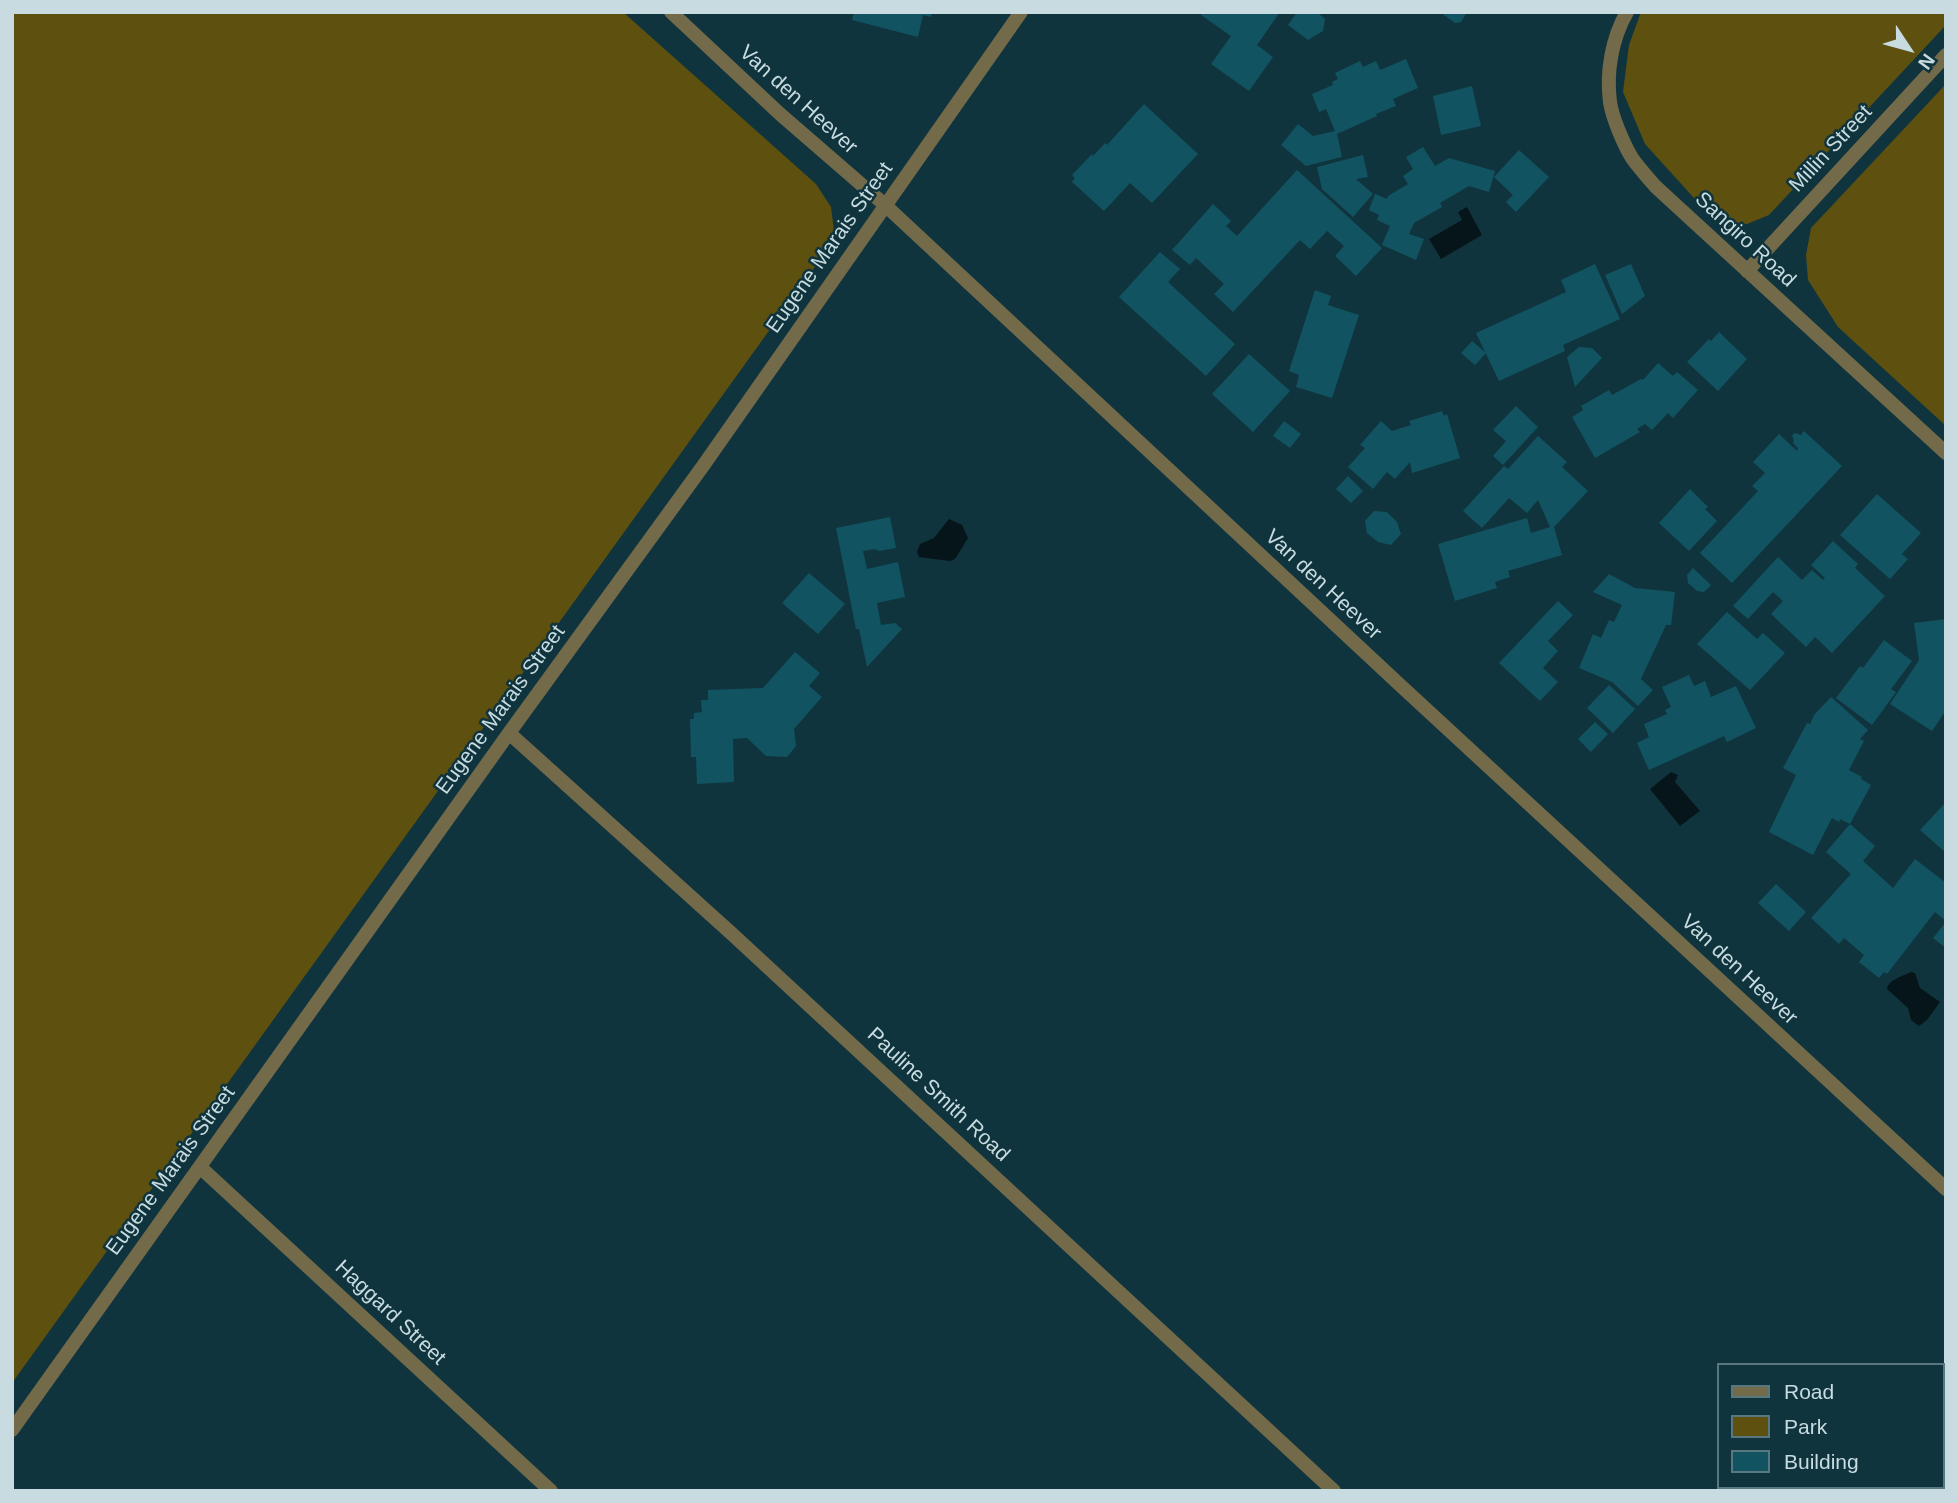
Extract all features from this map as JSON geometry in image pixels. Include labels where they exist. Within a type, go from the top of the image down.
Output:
[{"type":"street","name":"Van den Heever","points":[[671,12],[780,114],[885,205],[1399,685],[1946,1189]]},
{"type":"street","name":"Eugene Marais Street","points":[[12,1430],[509,733],[703,466],[1021,12]]},
{"type":"street","name":"Sangiro Road","points":[[1627,12],[1613,46],[1610,103],[1632,157],[1656,187],[1946,453]]},
{"type":"street","name":"Millin Street","points":[[1747,271],[1946,55]]},
{"type":"street","name":"Pauline Smith Road","points":[[509,733],[751,951],[1334,1491]]},
{"type":"street","name":"Haggard Street","points":[[200,1167],[551,1491]]},
{"type":"green space","points":[[12,12],[623,12],[816,184],[831,207],[835,239],[12,1383]]},
{"type":"green space","points":[[1641,12],[1946,12],[1946,25],[1769,215],[1747,224],[1728,227],[1694,198],[1645,144],[1623,92],[1629,45]]},
{"type":"green space","points":[[1946,84],[1946,426],[1838,327],[1808,280],[1806,255],[1811,228]]},
{"type":"shaded area","points":[[1467,207],[1482,235],[1441,259],[1429,239],[1462,220],[1458,212]]},
{"type":"shaded area","points":[[949,519],[962,525],[968,538],[955,559],[950,561],[919,557],[917,552],[920,544],[934,538]]},
{"type":"shaded area","points":[[1671,772],[1678,775],[1675,782],[1700,811],[1680,826],[1650,789]]},
{"type":"shaded area","points":[[1911,972],[1915,973],[1920,988],[1940,1002],[1919,1026],[1911,1020],[1908,1008],[1887,989],[1893,981]]},
{"type":"building","points":[[854,12],[932,12],[931,17],[923,15],[918,37],[852,20]]},
{"type":"building","points":[[1202,12],[1280,12],[1257,45],[1273,57],[1249,91],[1211,64],[1231,36],[1201,15]]},
{"type":"building","points":[[1297,12],[1317,12],[1325,19],[1323,31],[1308,40],[1288,25]]},
{"type":"building","points":[[1440,12],[1467,12],[1461,22],[1455,23]]},
{"type":"building","points":[[1406,59],[1418,88],[1393,99],[1396,106],[1337,134],[1342,157],[1306,166],[1281,145],[1298,124],[1313,136],[1335,131],[1326,109],[1319,112],[1312,94],[1333,85],[1332,82],[1338,79],[1335,73],[1360,61],[1363,67],[1376,61],[1380,70]]},
{"type":"building","points":[[1472,86],[1481,126],[1441,135],[1433,96]]},
{"type":"building","points":[[1144,104],[1198,154],[1152,203],[1130,183],[1104,211],[1072,182],[1075,178],[1072,175],[1092,154],[1093,156],[1105,143],[1107,145]]},
{"type":"building","points":[[1423,147],[1435,166],[1449,158],[1495,171],[1489,192],[1469,186],[1440,203],[1442,207],[1414,223],[1409,234],[1424,239],[1416,260],[1382,245],[1390,226],[1377,220],[1379,215],[1369,210],[1375,194],[1387,199],[1408,184],[1403,176],[1413,169],[1406,157]]},
{"type":"building","points":[[1519,150],[1549,177],[1516,212],[1506,202],[1513,195],[1494,177]]},
{"type":"building","points":[[1363,155],[1368,177],[1356,179],[1373,194],[1353,217],[1322,189],[1317,167]]},
{"type":"building","points":[[1297,170],[1382,248],[1356,276],[1335,256],[1344,246],[1327,231],[1310,249],[1300,240],[1233,312],[1214,294],[1224,284],[1196,258],[1190,265],[1172,250],[1213,204],[1231,221],[1226,226],[1237,236]]},
{"type":"building","points":[[1160,252],[1180,269],[1168,282],[1235,344],[1206,376],[1119,297]]},
{"type":"building","points":[[1595,264],[1620,319],[1563,345],[1565,351],[1499,381],[1476,333],[1566,292],[1561,280]]},
{"type":"building","points":[[1631,264],[1645,296],[1622,314],[1605,275]]},
{"type":"building","points":[[1315,290],[1331,296],[1328,305],[1359,315],[1332,398],[1296,387],[1299,375],[1289,371]]},
{"type":"building","points":[[1719,332],[1747,359],[1718,391],[1687,362]]},
{"type":"building","points":[[1472,341],[1486,353],[1475,365],[1461,353]]},
{"type":"building","points":[[1579,347],[1592,348],[1602,358],[1575,387],[1567,357]]},
{"type":"building","points":[[1249,354],[1290,391],[1253,432],[1212,394]]},
{"type":"building","points":[[1658,363],[1673,376],[1677,372],[1698,390],[1673,418],[1668,413],[1652,430],[1645,424],[1637,429],[1640,432],[1595,458],[1572,417],[1583,410],[1581,406],[1609,390],[1612,395],[1643,380]]},
{"type":"building","points":[[1516,406],[1538,427],[1503,465],[1493,456],[1506,441],[1493,430]]},
{"type":"building","points":[[1442,411],[1444,416],[1447,414],[1460,458],[1412,473],[1410,462],[1395,479],[1387,472],[1373,489],[1348,467],[1365,448],[1360,445],[1381,421],[1392,431],[1411,425],[1409,421]]},
{"type":"building","points":[[1284,421],[1301,434],[1290,448],[1273,436]]},
{"type":"building","points":[[1804,431],[1842,466],[1732,583],[1700,553],[1758,491],[1752,486],[1765,473],[1753,462],[1779,434],[1797,451],[1792,435],[1801,435]]},
{"type":"building","points":[[1538,436],[1567,462],[1562,467],[1588,491],[1554,527],[1562,555],[1508,571],[1510,577],[1495,582],[1497,588],[1455,601],[1438,544],[1527,518],[1531,533],[1550,527],[1538,500],[1527,513],[1509,498],[1482,528],[1463,511],[1504,466],[1508,469]]},
{"type":"building","points":[[1348,476],[1363,491],[1351,503],[1336,489]]},
{"type":"building","points":[[1690,489],[1708,507],[1705,509],[1717,521],[1689,551],[1659,523]]},
{"type":"building","points":[[1877,494],[1921,533],[1902,554],[1908,559],[1890,579],[1840,535]]},
{"type":"building","points":[[1374,511],[1387,512],[1397,522],[1401,534],[1391,545],[1378,542],[1367,533],[1365,521]]},
{"type":"building","points":[[890,517],[896,548],[863,551],[867,569],[898,562],[905,597],[877,603],[881,625],[895,623],[902,629],[867,667],[859,629],[856,629],[836,528]]},
{"type":"building","points":[[1833,541],[1858,564],[1855,568],[1885,596],[1832,653],[1815,637],[1806,647],[1771,614],[1783,601],[1773,592],[1748,619],[1733,606],[1778,557],[1802,580],[1812,570],[1823,580],[1825,578],[1811,565]]},
{"type":"building","points":[[1693,568],[1711,585],[1704,592],[1697,591],[1688,583],[1687,575]]},
{"type":"building","points":[[809,573],[845,604],[818,634],[782,603]]},
{"type":"building","points":[[1609,574],[1635,588],[1675,592],[1671,625],[1666,625],[1641,679],[1653,690],[1638,706],[1612,682],[1579,668],[1593,634],[1601,638],[1609,620],[1614,622],[1622,605],[1593,592]]},
{"type":"building","points":[[1558,601],[1573,615],[1548,641],[1558,651],[1543,668],[1558,682],[1540,701],[1499,663]]},
{"type":"building","points":[[1727,612],[1757,639],[1763,633],[1785,653],[1750,690],[1697,644]]},
{"type":"building","points":[[1946,619],[1946,710],[1932,731],[1890,704],[1919,660],[1914,623]]},
{"type":"building","points":[[1884,640],[1912,661],[1891,689],[1896,692],[1872,725],[1836,698]]},
{"type":"building","points":[[795,652],[820,673],[809,686],[822,697],[794,729],[796,746],[787,757],[766,756],[747,738],[733,739],[734,782],[697,784],[696,757],[691,757],[690,719],[694,719],[694,713],[702,712],[701,700],[708,700],[708,690],[763,688]]},
{"type":"building","points":[[1689,675],[1694,686],[1705,681],[1711,697],[1736,686],[1756,728],[1727,742],[1724,736],[1649,770],[1637,743],[1649,737],[1644,724],[1667,714],[1665,710],[1671,707],[1662,687]]},
{"type":"building","points":[[1609,685],[1635,709],[1613,733],[1587,708]]},
{"type":"building","points":[[1831,697],[1868,730],[1860,739],[1864,741],[1849,770],[1871,785],[1850,824],[1832,818],[1813,855],[1769,832],[1796,775],[1783,768],[1807,723],[1810,724],[1814,715]]},
{"type":"building","points":[[1595,722],[1608,734],[1591,752],[1578,739]]},
{"type":"building","points":[[1946,802],[1946,853],[1920,830]]},
{"type":"building","points":[[1850,824],[1875,846],[1863,861],[1893,888],[1915,859],[1946,883],[1946,921],[1935,912],[1887,974],[1884,972],[1879,978],[1859,962],[1864,955],[1844,938],[1839,944],[1811,918],[1851,874],[1826,852]]},
{"type":"building","points":[[1776,884],[1806,912],[1789,931],[1758,903]]},
{"type":"building","points":[[1946,922],[1946,948],[1933,938]]}]
